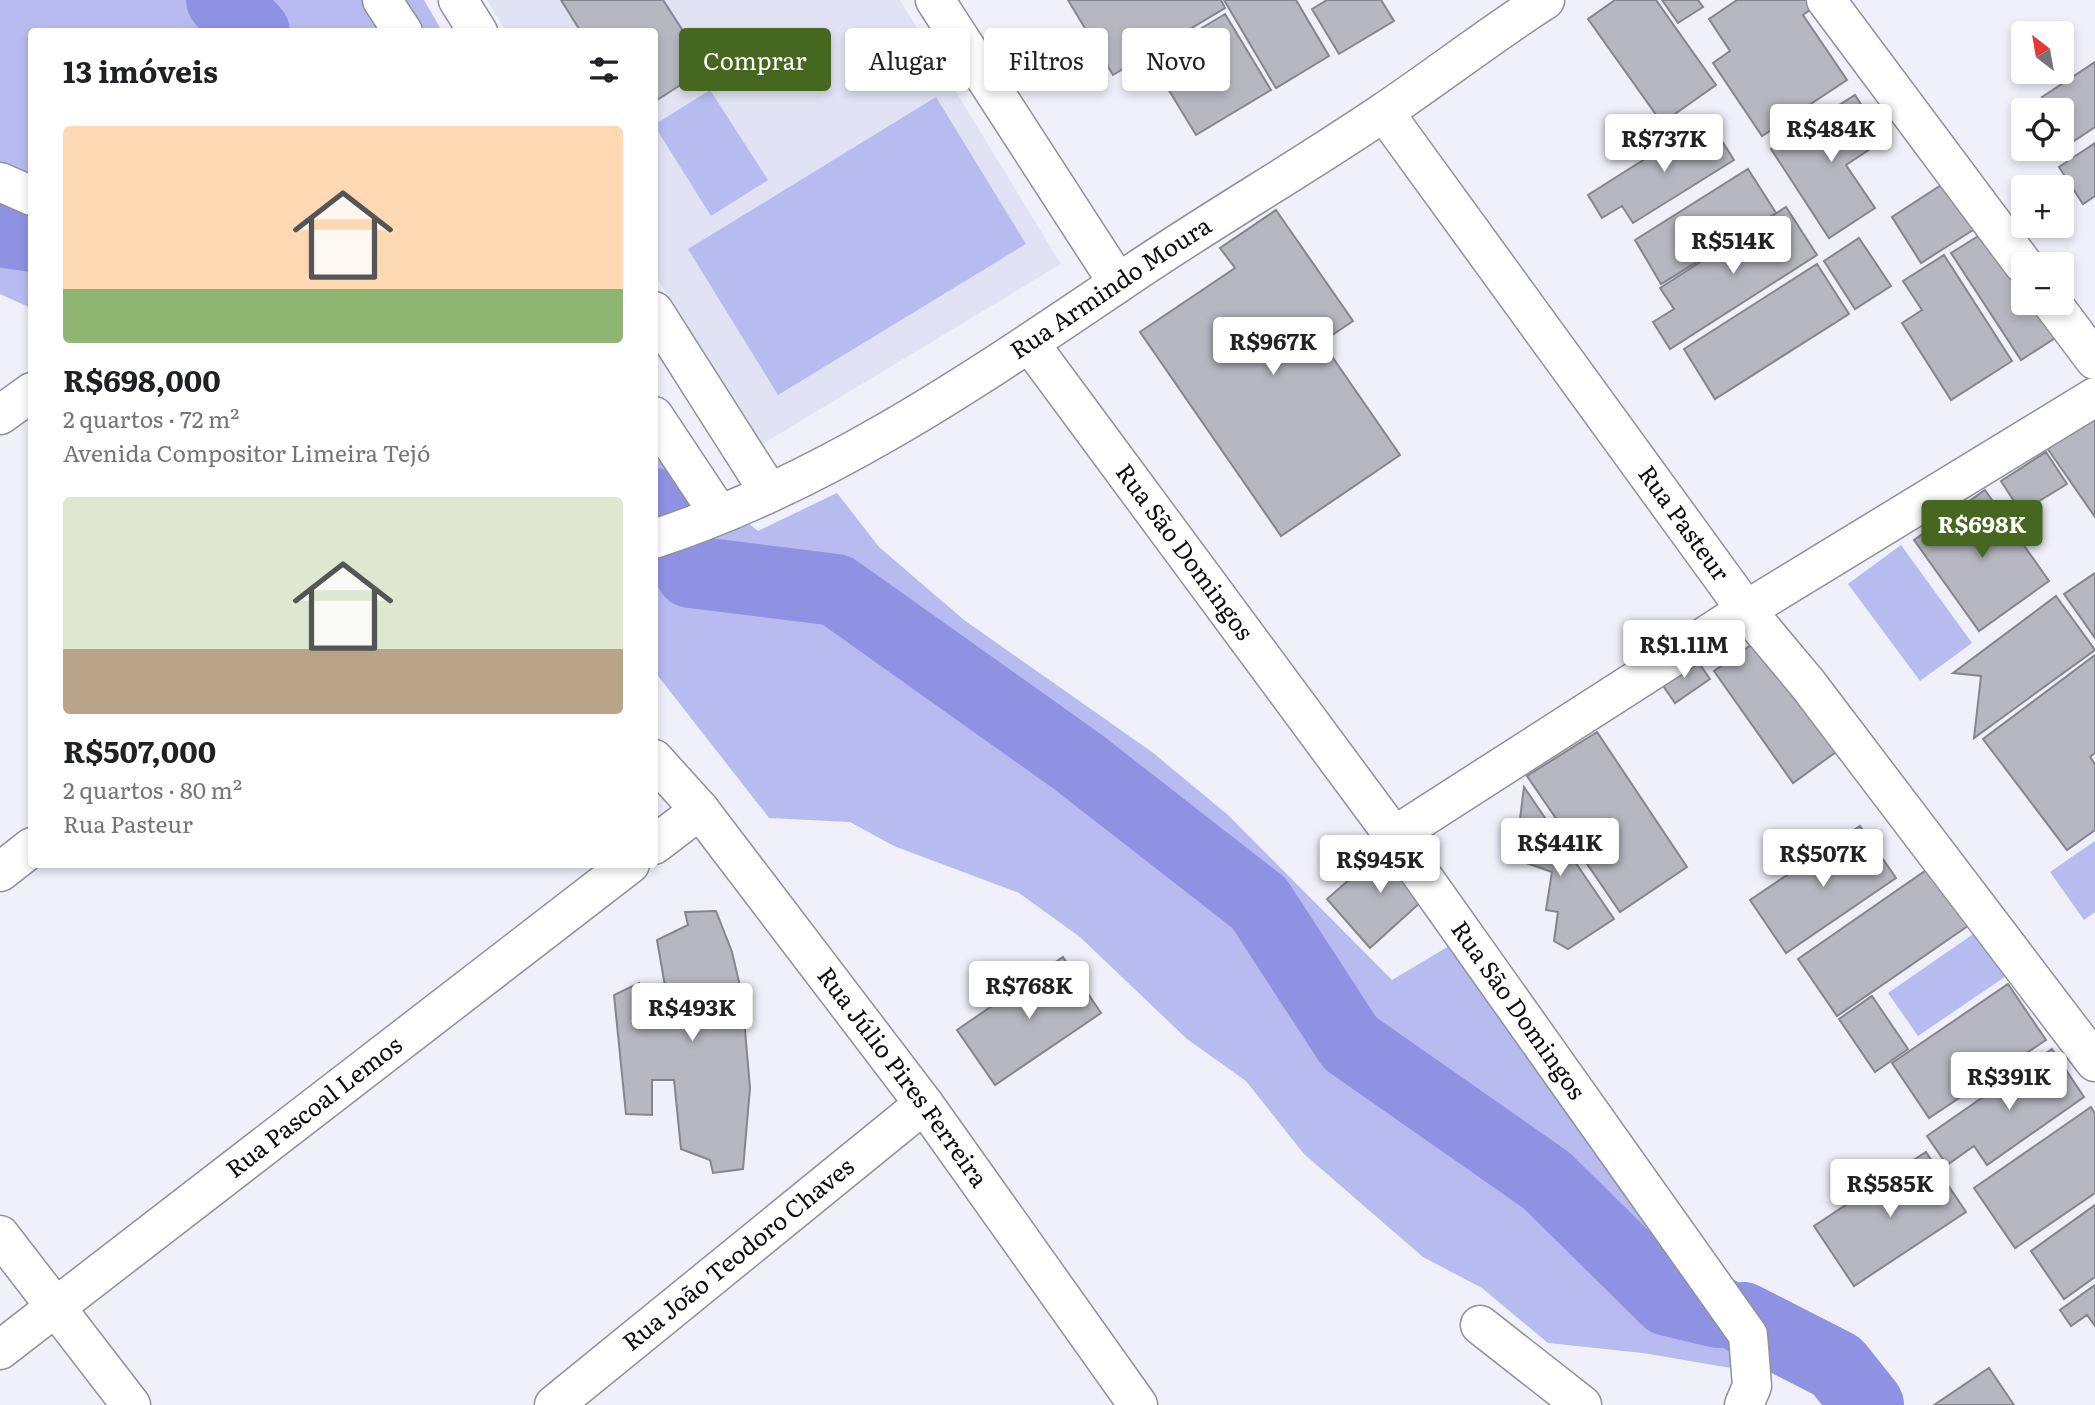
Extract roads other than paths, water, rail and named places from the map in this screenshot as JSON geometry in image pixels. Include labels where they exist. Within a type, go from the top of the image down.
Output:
[{"type":"street","points":[[382,0],[400,28]]},
{"type":"street","points":[[458,0],[476,28]]},
{"type":"street","points":[[934,0],[1118,283]]},
{"type":"street","name":"Rua Armindo Moura","points":[[679,530],[832,464],[1030,344],[1118,283],[1384,112],[1545,0]]},
{"type":"street","points":[[1826,0],[2014,252]]},
{"type":"street","name":"Rua Pasteur","points":[[1384,112],[1746,610],[1807,683],[2095,1062]]},
{"type":"street","points":[[0,182],[28,194]]},
{"type":"street","points":[[2061,315],[2095,360]]},
{"type":"street","points":[[658,317],[769,492]]},
{"type":"street","name":"Rua São Domingos","points":[[1030,344],[1394,836],[1748,1335],[1748,1396]]},
{"type":"street","points":[[0,415],[28,395]]},
{"type":"street","points":[[1394,836],[1746,610],[2095,397]]},
{"type":"street","points":[[658,434],[679,530]]},
{"type":"street","name":"Rua Júlio Pires Ferreira","points":[[658,763],[700,810],[925,1104],[1138,1405]]},
{"type":"street","points":[[658,842],[700,810]]},
{"type":"street","points":[[0,872],[28,850]]},
{"type":"street","name":"Rua Pascoal Lemos","points":[[0,1350],[624,868]]},
{"type":"street","name":"Rua João Teodoro Chaves","points":[[554,1405],[925,1104]]},
{"type":"street","points":[[0,1236],[131,1405]]},
{"type":"street","points":[[1480,1325],[1582,1405]]},
{"type":"waterway","points":[[222,0],[250,28]]},
{"type":"waterway","points":[[0,231],[28,235]]},
{"type":"waterway","points":[[658,511],[691,572],[836,590],[1078,762],[1259,903],[1350,1043],[1546,1180],[1668,1300],[1718,1312]]},
{"type":"waterway","points":[[1743,1318],[1837,1366],[1868,1405]]}]
